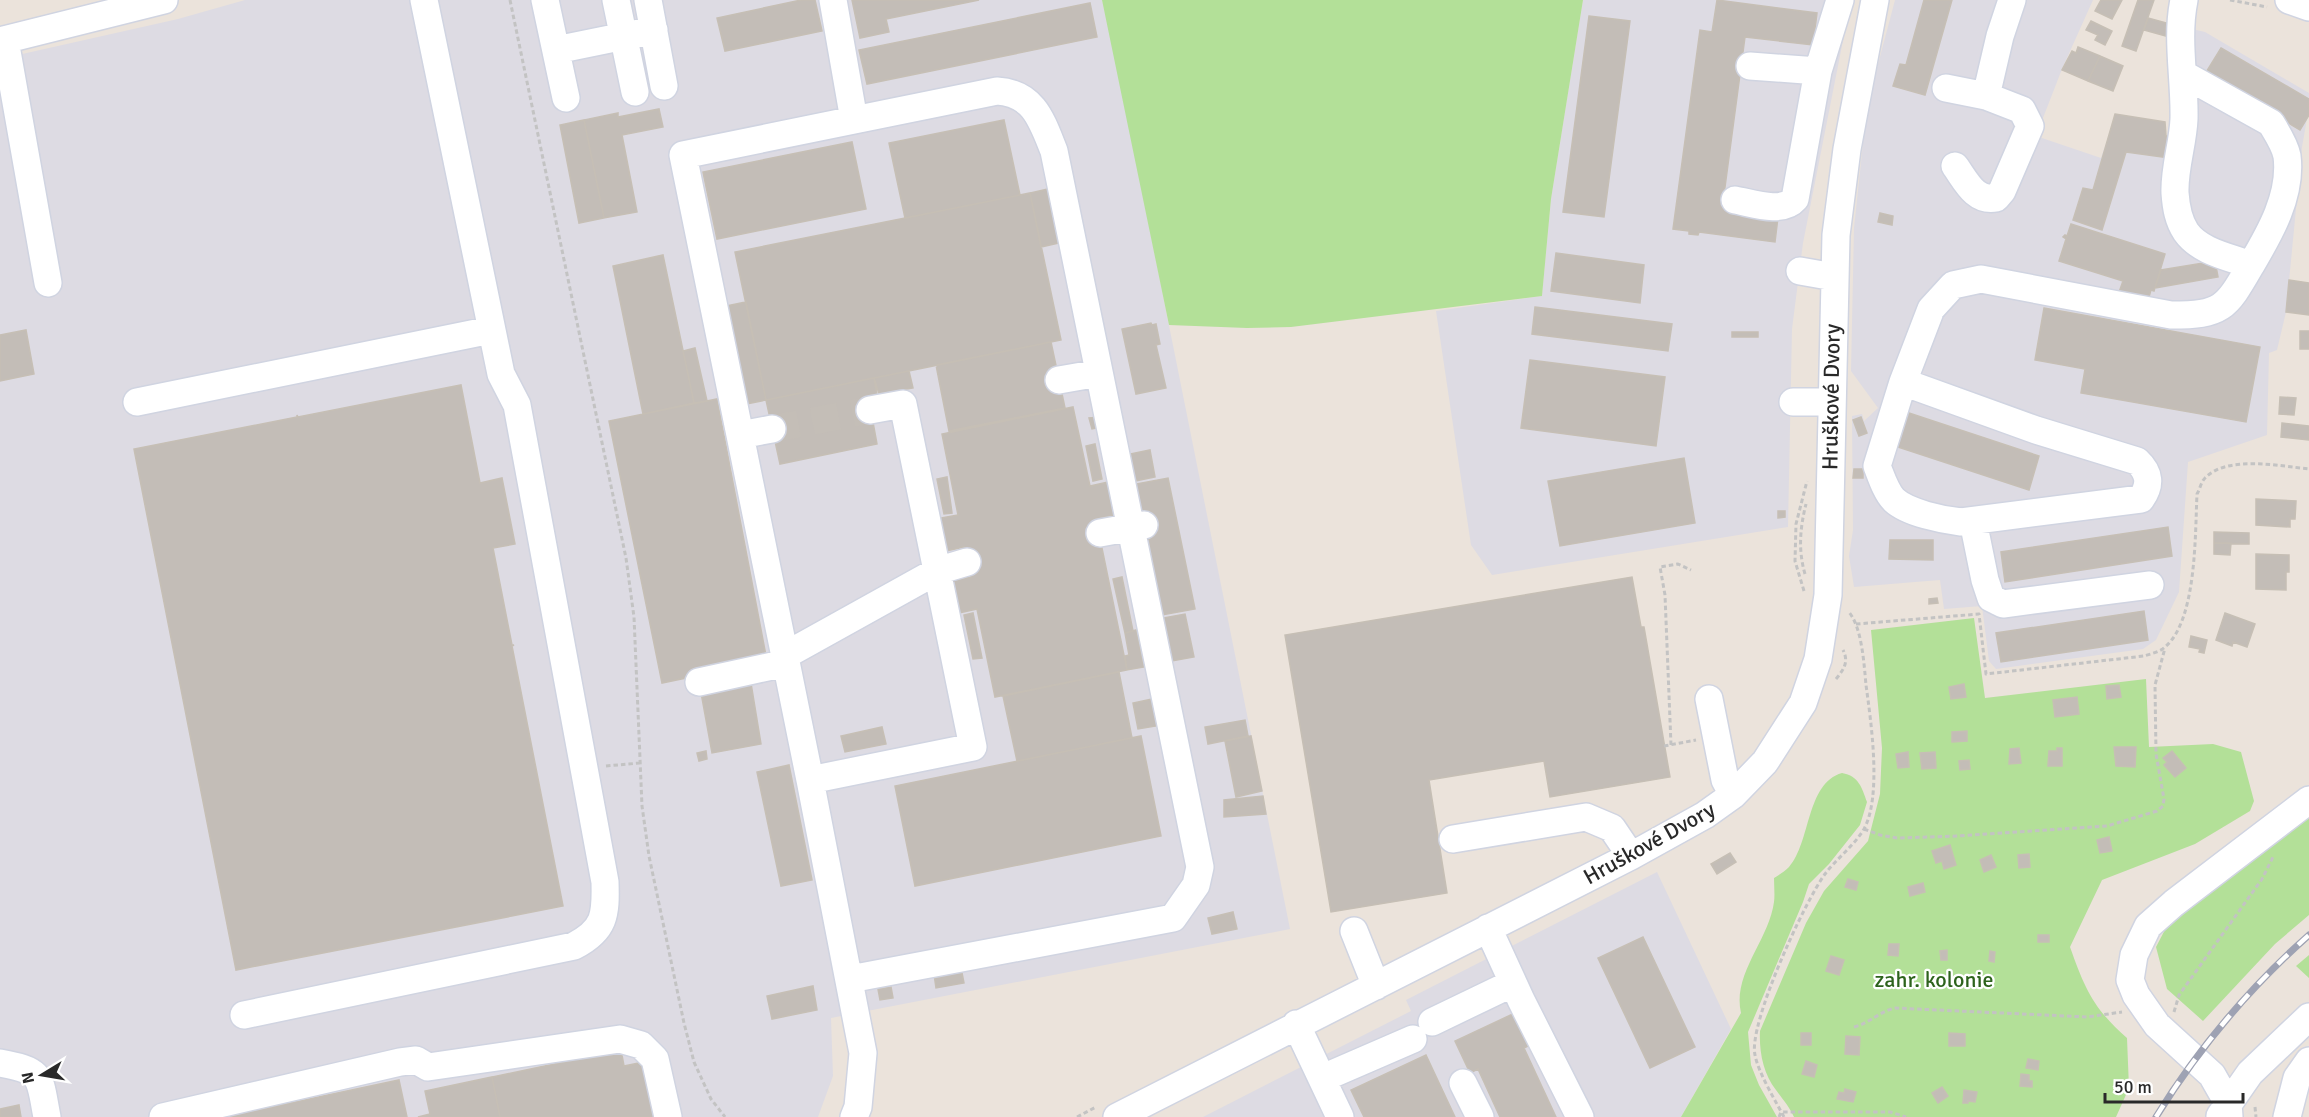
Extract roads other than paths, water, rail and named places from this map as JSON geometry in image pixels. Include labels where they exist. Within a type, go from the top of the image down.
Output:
[{"type":"street","points":[[48,283],[2,41],[164,0]]},
{"type":"street","points":[[244,1015],[574,946],[589,939],[599,928],[606,910],[605,882],[517,405],[501,374],[424,0]]},
{"type":"street","points":[[545,0],[566,98]]},
{"type":"street","points":[[616,0],[635,92]]},
{"type":"street","points":[[833,0],[854,120]]},
{"type":"street","points":[[1735,200],[1778,207],[1791,204],[1795,200],[1818,71],[1840,0]]},
{"type":"street","name":"Hruškové Dvory","points":[[1117,1117],[1296,1024],[1376,986],[1631,856],[1705,815],[1733,795],[1765,762],[1785,733],[1803,703],[1818,659],[1828,595],[1836,235],[1847,149],[1875,0]]},
{"type":"street","points":[[1986,96],[2000,36],[2012,0]]},
{"type":"street","points":[[2184,0],[2179,30],[2184,123],[2175,189],[2178,214],[2187,232],[2199,244],[2251,265]]},
{"type":"street","points":[[2289,0],[2309,7]]},
{"type":"street","points":[[556,50],[624,36],[651,9]]},
{"type":"street","points":[[651,9],[664,86]]},
{"type":"street","points":[[1750,66],[1818,71]]},
{"type":"street","points":[[1904,382],[2036,429],[2137,461],[2147,473],[2149,482],[2141,499],[2134,502],[1973,521],[1941,520],[1894,500],[1876,466],[1904,382],[1931,309],[1953,285],[1967,280],[1981,279],[2171,315],[2201,315],[2230,300],[2269,234],[2287,181],[2287,155],[2271,123],[2183,74]]},
{"type":"street","points":[[1946,88],[1986,96],[2022,110],[2030,126],[2002,191],[1996,198],[1989,200],[1976,195],[1955,166]]},
{"type":"street","points":[[850,979],[1173,918],[1196,885],[1200,867],[1137,527],[1099,373],[1054,151],[1041,117],[1025,99],[1011,92],[997,91],[683,155],[850,979],[863,1053],[858,1107],[854,1117]]},
{"type":"street","points":[[1800,271],[1834,277]]},
{"type":"street","points":[[138,402],[491,330]]},
{"type":"street","points":[[1059,380],[1099,373]]},
{"type":"street","points":[[1793,402],[1831,402]]},
{"type":"street","points":[[810,780],[973,747],[903,404],[870,410]]},
{"type":"street","points":[[740,435],[772,429]]},
{"type":"street","points":[[1973,521],[1991,598],[2003,604],[2150,585]]},
{"type":"street","points":[[1100,533],[1137,527]]},
{"type":"street","points":[[699,682],[785,660],[937,571],[967,562]]},
{"type":"street","points":[[1709,699],[1725,780],[1733,795]]},
{"type":"street","points":[[2225,1112],[2212,1075],[2157,1025],[2144,1007],[2130,980],[2131,966],[2139,940],[2148,926],[2174,903],[2309,800]]},
{"type":"street","points":[[1453,839],[1586,817],[1612,828],[1631,856]]},
{"type":"street","points":[[1488,928],[1580,1117]]},
{"type":"street","points":[[1353,931],[1376,986]]},
{"type":"street","points":[[1323,1078],[1422,1031],[1513,983]]},
{"type":"street","points":[[2225,1112],[2250,1073],[2309,1017]]},
{"type":"street","points":[[1296,1024],[1340,1117]]},
{"type":"street","points":[[164,1117],[400,1062],[416,1060],[428,1067],[620,1039],[641,1045],[655,1059],[668,1117]]},
{"type":"street","points":[[2287,1117],[2296,1078],[2309,1061]]},
{"type":"street","points":[[0,1063],[27,1068],[39,1079],[47,1117]]},
{"type":"street","points":[[1463,1083],[1480,1117]]},
{"type":"tunnel","points":[[772,429],[870,410]]},
{"type":"railway","points":[[2156,1117],[2189,1067],[2226,1020],[2266,976],[2309,935]]},
{"type":"park label","name":"zahr. kolonie","points":[[1934,979]]}]
